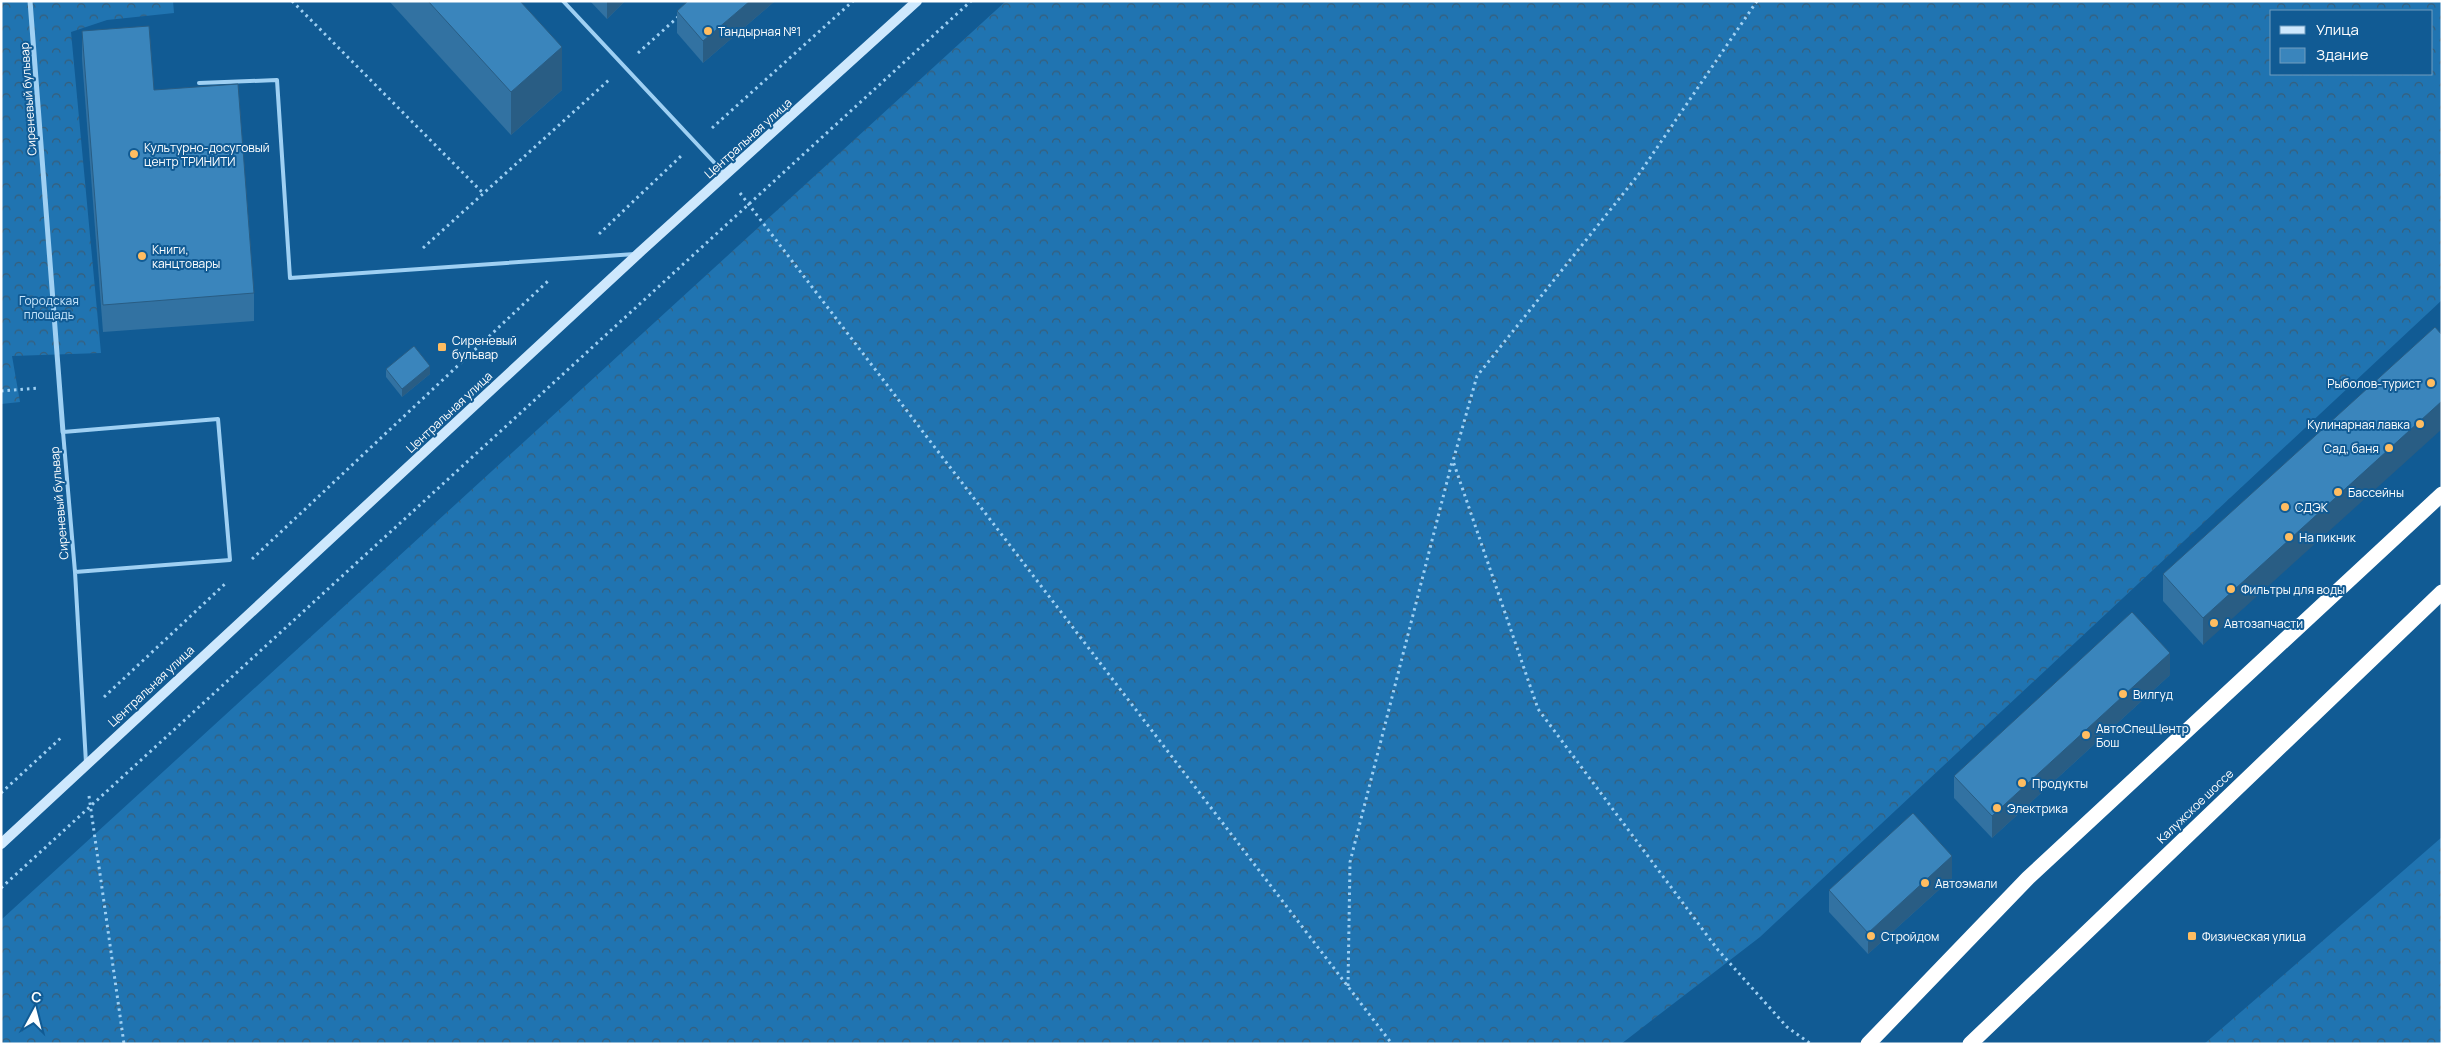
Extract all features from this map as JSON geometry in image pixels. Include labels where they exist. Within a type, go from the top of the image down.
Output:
[{"type":"highway","points":[[1868,1044],[2028,878],[2442,494]]},
{"type":"highway","name":"Калужское шоссе","points":[[1970,1044],[2442,592]]},
{"type":"main road","name":"Центральная улица","points":[[1,844],[86,763],[639,254],[917,1]]},
{"type":"street","name":"Сиреневый бульвар","points":[[30,1],[63,432]]},
{"type":"lane","points":[[563,1],[726,175]]},
{"type":"lane","points":[[199,83],[277,80],[290,278],[639,254]]},
{"type":"lane","points":[[63,432],[218,419],[230,560],[75,572]]},
{"type":"lane","name":"Сиреневый бульвар","points":[[63,432],[75,572],[86,763]]},
{"type":"path","points":[[292,1],[484,194]]},
{"type":"path","points":[[249,562],[696,142],[853,1]]},
{"type":"path","points":[[1,888],[971,1]]},
{"type":"path","points":[[1348,986],[1350,862],[1453,461],[1477,376],[1639,174],[1757,1]]},
{"type":"path","points":[[396,271],[484,194],[682,14]]},
{"type":"path","points":[[726,175],[1392,1044]]},
{"type":"path","points":[[1,391],[59,386]]},
{"type":"path","points":[[1453,461],[1538,709],[1718,950],[1787,1027],[1811,1044]]},
{"type":"path","points":[[1,794],[234,575]]},
{"type":"path","points":[[86,763],[90,806],[124,1044]]},
{"type":"green space","name":"Городская площадь","points":[[1,1],[173,1],[174,13],[107,20],[71,32],[101,353],[12,356],[20,402],[1,404]]},
{"type":"green space","points":[[1006,1],[2442,1],[2442,300],[1760,937],[1621,1044],[1,1044],[1,920]]},
{"type":"green space","points":[[2442,837],[2442,1044],[2204,1044]]},
{"type":"building","points":[[428,1],[520,1],[562,47],[511,92]]},
{"type":"building","points":[[688,1],[750,1],[703,41],[677,11]]},
{"type":"building","points":[[149,26],[154,90],[238,84],[254,293],[103,305],[82,31]]},
{"type":"building","points":[[2435,327],[2442,335],[2442,401],[2203,618],[2163,574]]},
{"type":"building","points":[[414,346],[430,366],[402,389],[386,369]]},
{"type":"building","points":[[2132,612],[2170,653],[1992,816],[1954,776]]},
{"type":"building","points":[[1913,813],[1952,856],[1868,933],[1829,890]]},
{"type":"place","name":"Тандырная №1","points":[[708,31]]},
{"type":"place","name":"Культурно-досуговый центр ТРИНИТИ","points":[[134,154]]},
{"type":"place","name":"Книги, канцтовары","points":[[142,256]]},
{"type":"place","name":"Сиреневый бульвар","points":[[442,347]]},
{"type":"place","name":"Рыболов-турист","points":[[2431,383]]},
{"type":"place","name":"Кулинарная лавка","points":[[2420,424]]},
{"type":"place","name":"Сад, баня","points":[[2389,448]]},
{"type":"place","name":"Бассейны","points":[[2338,492]]},
{"type":"place","name":"СДЭК","points":[[2285,507]]},
{"type":"place","name":"На пикник","points":[[2289,537]]},
{"type":"place","name":"Фильтры для воды","points":[[2231,589]]},
{"type":"place","name":"Автозапчасти","points":[[2214,623]]},
{"type":"place","name":"Вилгуд","points":[[2123,694]]},
{"type":"place","name":"АвтоСпецЦентр Бош","points":[[2086,735]]},
{"type":"place","name":"Продукты","points":[[2022,783]]},
{"type":"place","name":"Электрика","points":[[1997,808]]},
{"type":"place","name":"Автоэмали","points":[[1925,883]]},
{"type":"place","name":"Стройдом","points":[[1871,936]]},
{"type":"place","name":"Физическая улица","points":[[2192,936]]}]
